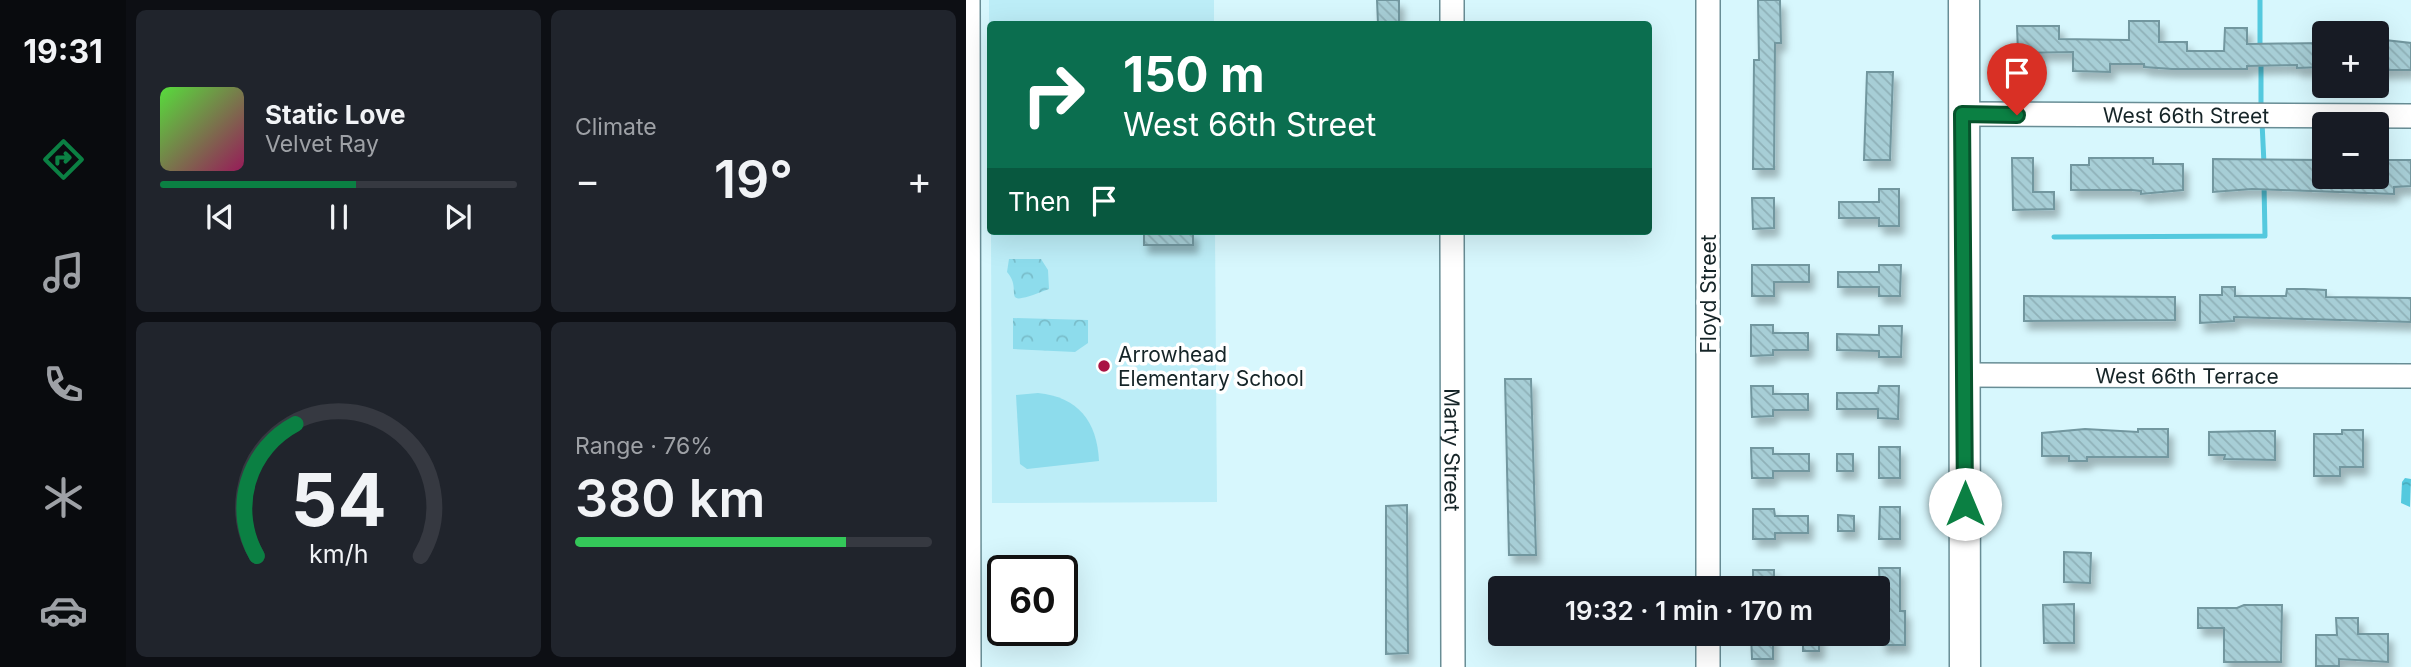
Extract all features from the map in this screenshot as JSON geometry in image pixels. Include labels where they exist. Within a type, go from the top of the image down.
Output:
[{"type":"main road","points":[[1964,0],[1962,114],[1965,667]]},
{"type":"street","points":[[968,0],[969,667]]},
{"type":"street","points":[[1452,0],[1452,21]]},
{"type":"street","name":"Floyd Street","points":[[1708,0],[1708,576]]},
{"type":"street","name":"West 66th Street","points":[[1962,114],[2411,116]]},
{"type":"street","name":"Marty Street","points":[[1452,235],[1453,667]]},
{"type":"street","name":"West 66th Terrace","points":[[1965,375],[2411,376]]},
{"type":"street","points":[[1708,646],[1708,667]]},
{"type":"shaded area","points":[[989,0],[1214,0],[1214,21],[989,21]]},
{"type":"shaded area","name":"Arrowhead Elementary School","points":[[991,235],[1215,235],[1217,502],[992,503]]},
{"type":"green space","points":[[1009,259],[1041,259],[1048,270],[1049,289],[1022,298],[1014,296],[1012,279],[1007,272]]},
{"type":"green space","points":[[1013,318],[1088,320],[1088,343],[1075,352],[1013,349]]},
{"type":"green space","points":[[1038,393],[1064,400],[1083,414],[1094,434],[1099,461],[1027,469],[1020,464],[1016,395]]},
{"type":"water","points":[[2405,478],[2411,479],[2410,507],[2401,503],[2402,482]]},
{"type":"building","points":[[1377,0],[1399,0],[1399,21],[1378,21]]},
{"type":"building","points":[[1758,0],[1780,0],[1781,43],[1775,43],[1774,169],[1753,169],[1754,60],[1759,60]]},
{"type":"building","points":[[2129,21],[2159,21],[2159,42],[2187,42],[2187,51],[2224,51],[2225,28],[2247,28],[2247,44],[2312,43],[2312,67],[2297,68],[2297,65],[2247,66],[2247,69],[2172,69],[2144,67],[2144,64],[2110,64],[2110,72],[2073,71],[2073,52],[2018,53],[2017,26],[2059,26],[2059,39],[2129,40]]},
{"type":"building","points":[[2389,40],[2411,43],[2411,70],[2389,70]]},
{"type":"building","points":[[1867,72],[1893,72],[1890,160],[1864,160]]},
{"type":"building","points":[[2012,158],[2033,158],[2033,192],[2054,192],[2054,209],[2013,210]]},
{"type":"building","points":[[2089,158],[2153,158],[2153,164],[2183,164],[2183,190],[2141,194],[2141,191],[2132,190],[2071,190],[2071,165],[2089,165]]},
{"type":"building","points":[[2213,159],[2312,160],[2312,189],[2389,189],[2389,160],[2411,160],[2411,186],[2394,187],[2394,194],[2252,189],[2213,192]]},
{"type":"building","points":[[1879,189],[1899,189],[1899,226],[1879,226],[1879,218],[1839,218],[1839,202],[1879,202]]},
{"type":"building","points":[[1752,198],[1774,198],[1774,228],[1753,229]]},
{"type":"building","points":[[1144,235],[1193,235],[1193,245],[1144,245]]},
{"type":"building","points":[[1752,265],[1809,265],[1809,282],[1774,282],[1774,296],[1752,296]]},
{"type":"building","points":[[1879,265],[1901,265],[1900,296],[1879,296],[1879,287],[1838,287],[1838,272],[1879,272]]},
{"type":"building","points":[[2222,287],[2235,287],[2235,296],[2286,296],[2287,289],[2304,289],[2326,290],[2326,297],[2411,298],[2411,322],[2234,317],[2234,321],[2200,323],[2200,295],[2222,295]]},
{"type":"building","points":[[2024,296],[2175,297],[2175,320],[2024,321]]},
{"type":"building","points":[[1751,325],[1773,325],[1773,333],[1808,333],[1808,350],[1773,350],[1773,355],[1751,356]]},
{"type":"building","points":[[1879,326],[1902,326],[1901,357],[1879,357],[1879,351],[1837,350],[1837,334],[1879,335]]},
{"type":"building","points":[[1505,379],[1531,379],[1536,555],[1509,555]]},
{"type":"building","points":[[1751,386],[1773,386],[1773,394],[1808,394],[1808,410],[1773,410],[1773,416],[1752,417]]},
{"type":"building","points":[[1879,386],[1899,386],[1898,419],[1878,418],[1878,409],[1837,409],[1837,393],[1878,393]]},
{"type":"building","points":[[2085,429],[2138,432],[2138,429],[2168,429],[2168,457],[2087,457],[2087,461],[2069,461],[2069,456],[2042,456],[2042,433]]},
{"type":"building","points":[[2342,430],[2363,430],[2363,467],[2340,467],[2340,476],[2314,476],[2314,434],[2342,434]]},
{"type":"building","points":[[2275,431],[2275,460],[2224,459],[2225,455],[2209,455],[2209,432]]},
{"type":"building","points":[[1879,447],[1900,447],[1900,478],[1879,478]]},
{"type":"building","points":[[1751,448],[1773,448],[1773,454],[1809,454],[1809,471],[1773,471],[1773,478],[1752,478]]},
{"type":"building","points":[[1837,454],[1853,454],[1853,471],[1837,471]]},
{"type":"building","points":[[1407,505],[1408,653],[1386,654],[1386,506]]},
{"type":"building","points":[[1880,507],[1900,507],[1900,539],[1879,539]]},
{"type":"building","points":[[1753,509],[1774,509],[1775,516],[1808,516],[1808,533],[1775,533],[1775,539],[1753,539]]},
{"type":"building","points":[[1838,515],[1854,516],[1854,531],[1838,531]]},
{"type":"building","points":[[2064,552],[2091,553],[2090,583],[2064,582]]},
{"type":"building","points":[[1879,568],[1900,568],[1900,611],[1905,611],[1905,645],[1890,645],[1890,576],[1879,576]]},
{"type":"building","points":[[1753,570],[1774,570],[1774,576],[1753,576]]},
{"type":"building","points":[[2074,604],[2074,643],[2044,643],[2043,605]]},
{"type":"building","points":[[2244,605],[2282,605],[2281,662],[2224,662],[2224,628],[2198,628],[2198,608],[2237,608]]},
{"type":"building","points":[[2336,618],[2358,618],[2358,634],[2388,634],[2388,662],[2339,659],[2339,666],[2316,666],[2316,635],[2337,635]]},
{"type":"building","points":[[1751,646],[1773,646],[1773,659],[1752,659]]},
{"type":"building","points":[[1803,646],[1819,646],[1819,651],[1803,651]]},
{"type":"waterway","points":[[2260,0],[2260,49]]},
{"type":"waterway","points":[[2261,59],[2261,108]]},
{"type":"waterway","points":[[2262,122],[2264,164]]},
{"type":"waterway","points":[[2054,237],[2265,236],[2264,184]]},
{"type":"place","name":"Arrowhead Elementary School","points":[[1104,366]]},
{"type":"route","points":[[1965,504],[1962,114],[2017,115]]}]
